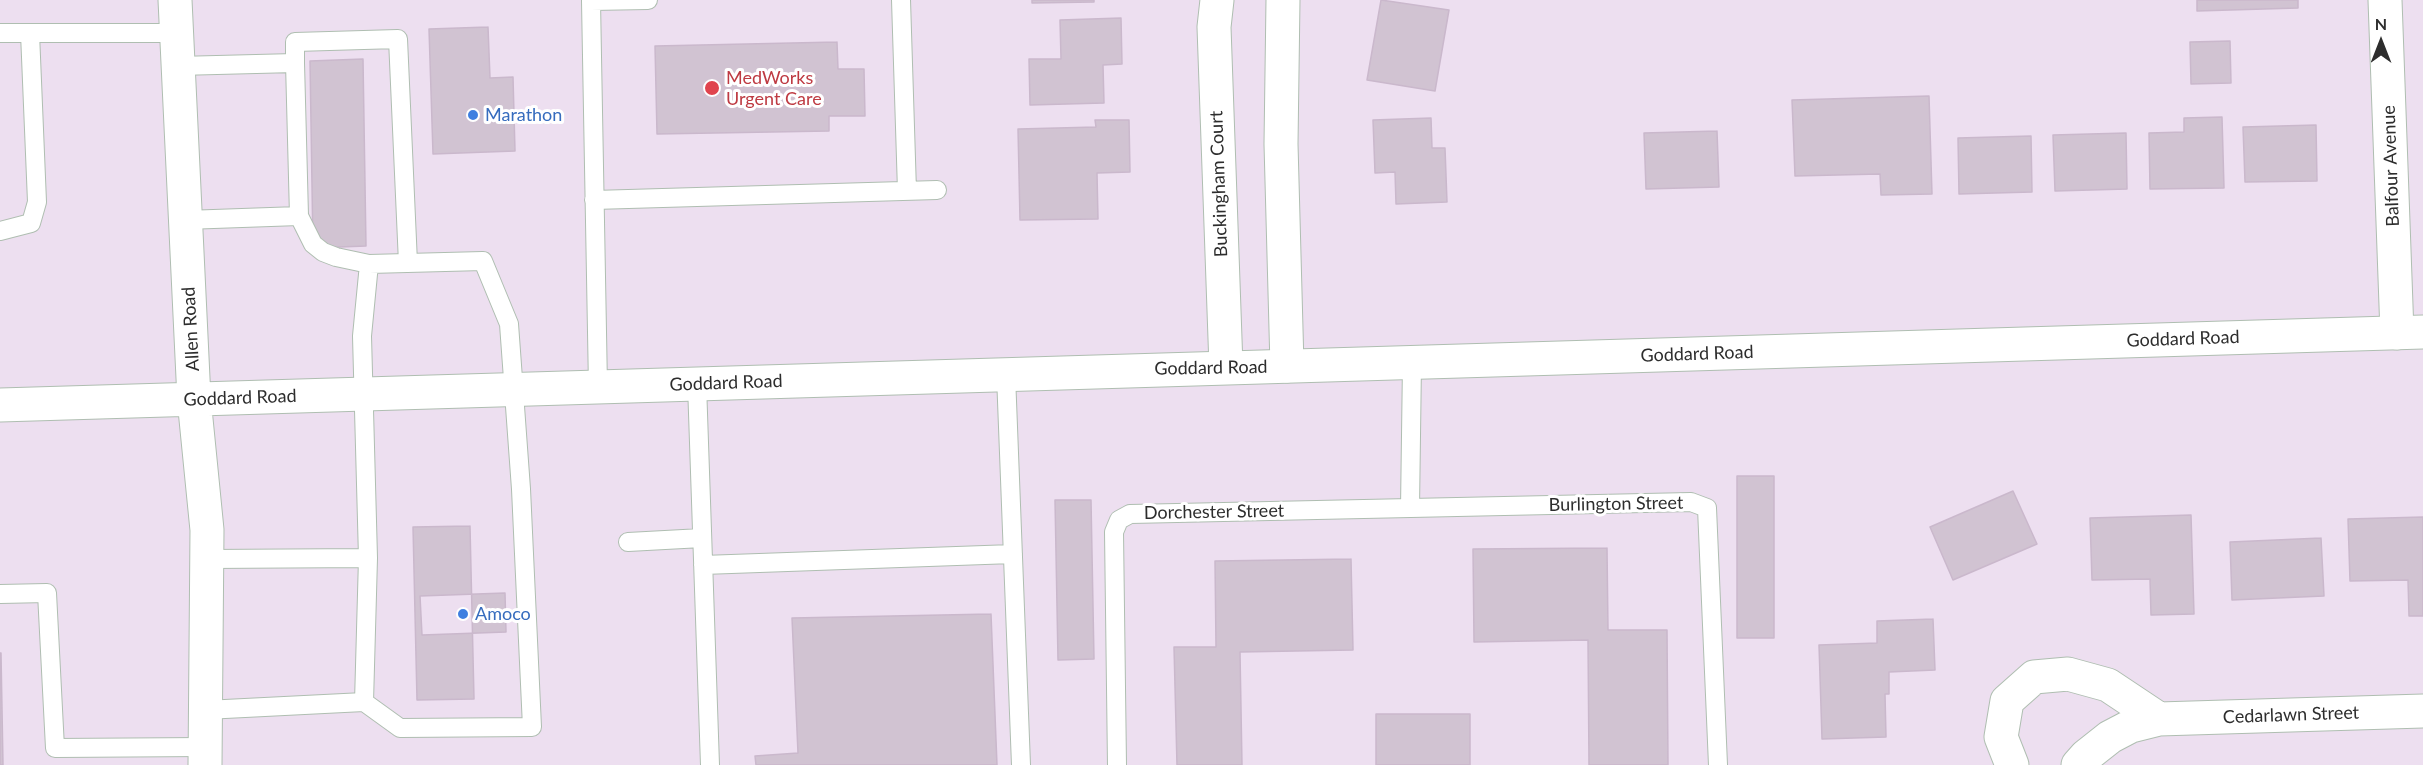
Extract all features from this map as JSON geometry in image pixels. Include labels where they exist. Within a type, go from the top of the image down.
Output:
[{"type":"main road","name":"Allen Road","points":[[175,0],[194,399],[205,498],[208,559],[205,756]]},
{"type":"main road","name":"Buckingham Court","points":[[1217,0],[1214,27],[1226,367]]},
{"type":"main road","points":[[1283,0],[1281,144],[1287,366]]},
{"type":"main road","name":"Balfour Avenue","points":[[2385,0],[2410,332]]},
{"type":"main road","name":"Goddard Road","points":[[0,405],[2410,332]]},
{"type":"main road","points":[[2012,765],[2001,737],[2007,701],[2034,677],[2068,674],[2108,685],[2159,719]]},
{"type":"main road","name":"Cedarlawn Street","points":[[2082,760],[2110,737],[2131,726],[2159,719],[2423,711]]},
{"type":"lane","points":[[598,387],[591,1],[648,0]]},
{"type":"lane","points":[[901,0],[907,191]]},
{"type":"lane","points":[[0,33],[177,33]]},
{"type":"lane","points":[[0,231],[31,223],[37,202],[30,33]]},
{"type":"lane","points":[[205,710],[364,702],[400,728],[532,727],[521,489],[509,324],[483,261],[408,263],[369,264],[336,257],[323,252],[313,244],[298,216],[295,42],[398,39],[408,263]]},
{"type":"lane","points":[[178,66],[295,63]]},
{"type":"lane","points":[[594,200],[938,190]]},
{"type":"lane","points":[[185,220],[298,216]]},
{"type":"lane","points":[[364,702],[368,558],[362,336],[369,264]]},
{"type":"lane","points":[[1410,508],[1412,363]]},
{"type":"lane","points":[[1006,375],[1021,765]]},
{"type":"lane","points":[[697,384],[710,765]]},
{"type":"lane","name":"Burlington Street","points":[[1410,508],[1691,502],[1707,508],[1718,765]]},
{"type":"lane","name":"Dorchester Street","points":[[1117,765],[1114,532],[1119,520],[1130,514],[1410,508]]},
{"type":"lane","points":[[628,542],[702,538]]},
{"type":"lane","points":[[703,565],[1013,554]]},
{"type":"lane","points":[[208,559],[368,558]]},
{"type":"lane","points":[[0,594],[46,593],[55,748],[205,756]]},
{"type":"building","points":[[1032,0],[1094,0],[1094,2],[1032,3]]},
{"type":"building","points":[[1381,0],[1449,10],[1435,91],[1367,80]]},
{"type":"building","points":[[2197,0],[2298,0],[2298,8],[2197,11]]},
{"type":"building","points":[[1121,18],[1122,64],[1103,65],[1104,103],[1030,105],[1029,59],[1061,59],[1060,20]]},
{"type":"building","name":"Marathon","points":[[488,27],[490,78],[513,77],[515,151],[433,154],[429,29]]},
{"type":"building","points":[[2230,41],[2231,83],[2191,84],[2190,42]]},
{"type":"building","points":[[837,42],[838,69],[864,69],[865,116],[829,116],[829,131],[657,134],[655,46]]},
{"type":"building","points":[[363,59],[366,246],[313,248],[310,61]]},
{"type":"building","points":[[1929,96],[1932,194],[1881,195],[1880,174],[1795,176],[1792,100]]},
{"type":"building","points":[[2222,117],[2224,188],[2150,189],[2149,133],[2184,132],[2184,118]]},
{"type":"building","points":[[1431,118],[1432,148],[1445,148],[1447,202],[1396,204],[1395,172],[1375,173],[1373,120]]},
{"type":"building","points":[[1095,120],[1129,120],[1130,172],[1097,173],[1098,219],[1020,220],[1018,129],[1096,127]]},
{"type":"building","points":[[2316,125],[2317,181],[2245,182],[2243,127]]},
{"type":"building","points":[[1717,131],[1719,187],[1646,189],[1644,133]]},
{"type":"building","points":[[2126,133],[2127,189],[2055,191],[2053,135]]},
{"type":"building","points":[[2031,136],[2032,192],[1959,194],[1958,138]]},
{"type":"building","points":[[1737,476],[1774,476],[1774,638],[1737,638]]},
{"type":"building","points":[[2013,491],[2037,544],[1953,580],[1930,527]]},
{"type":"building","points":[[1055,500],[1091,500],[1094,659],[1058,660]]},
{"type":"building","points":[[2191,515],[2194,614],[2151,615],[2150,579],[2092,580],[2090,518]]},
{"type":"building","points":[[2423,517],[2423,616],[2409,616],[2408,580],[2350,581],[2348,519]]},
{"type":"building","points":[[470,526],[474,699],[417,700],[413,527]]},
{"type":"building","points":[[2321,538],[2324,596],[2232,600],[2230,542]]},
{"type":"building","points":[[1607,548],[1608,630],[1667,630],[1668,765],[1589,765],[1588,640],[1474,642],[1473,549]]},
{"type":"building","points":[[1351,559],[1353,650],[1240,652],[1242,765],[1177,765],[1174,647],[1216,647],[1215,561]]},
{"type":"building","name":"Amoco","points":[[505,593],[506,632],[422,635],[420,596]]},
{"type":"building","points":[[991,614],[997,765],[756,765],[755,756],[798,753],[792,618]]},
{"type":"building","points":[[1933,619],[1935,670],[1889,672],[1889,694],[1885,694],[1886,737],[1822,739],[1819,645],[1877,643],[1877,621]]},
{"type":"building","points":[[1,653],[3,765],[0,765]]},
{"type":"building","points":[[1376,714],[1470,714],[1470,765],[1376,765]]},
{"type":"place","name":"MedWorks Urgent Care","points":[[712,88]]},
{"type":"place","name":"Marathon","points":[[473,115]]},
{"type":"place","name":"Amoco","points":[[463,614]]}]
